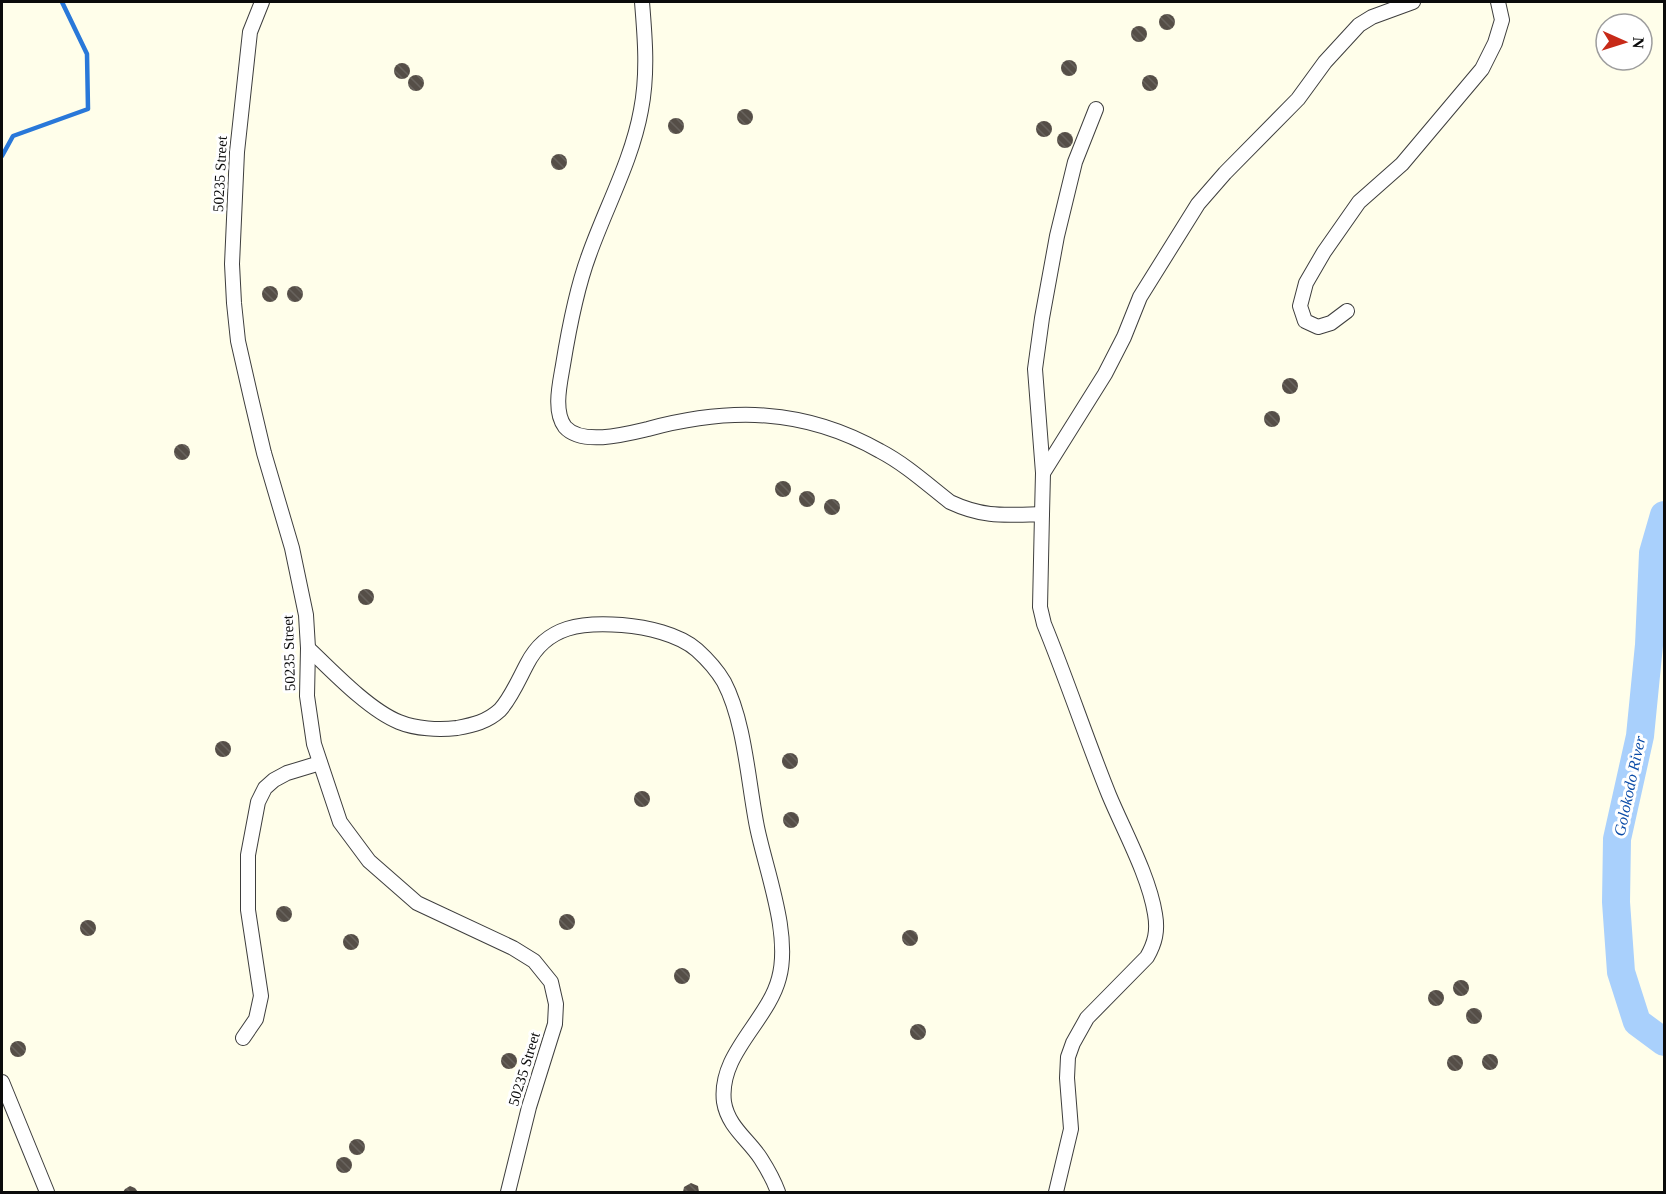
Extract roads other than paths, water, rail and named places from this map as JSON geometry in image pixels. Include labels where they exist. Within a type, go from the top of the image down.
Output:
[{"type":"street","name":"50235 Street","points":[[262,2],[250,32],[237,152],[232,264],[234,303],[238,341],[250,398],[292,548],[306,615],[307,696],[314,744],[340,822],[369,861],[417,903],[513,948],[534,961],[551,982],[556,1004],[555,1024],[529,1107],[508,1192]]},
{"type":"street","points":[[642,2],[646,70],[641,111],[633,143],[592,247],[566,341],[560,381],[560,417],[565,426],[573,433],[586,437],[606,437],[724,414],[754,414],[806,420],[882,451],[950,501],[962,507],[987,514],[1042,514]]},
{"type":"street","points":[[1043,473],[1105,374],[1124,337],[1140,297],[1198,204],[1225,173],[1298,99],[1325,62],[1359,25],[1372,17],[1413,2]]},
{"type":"street","points":[[1347,311],[1331,323],[1318,327],[1305,321],[1300,306],[1306,283],[1359,201],[1402,164],[1482,69],[1495,43],[1502,20],[1498,2]]},
{"type":"street","points":[[1056,1192],[1071,1128],[1067,1078],[1068,1057],[1073,1043],[1087,1018],[1147,957],[1154,945],[1157,930],[1148,888],[1108,793],[1044,624],[1040,607],[1043,473],[1035,369],[1057,236],[1075,162],[1096,109]]},
{"type":"street","points":[[308,648],[375,707],[398,722],[423,728],[474,725],[489,719],[501,708],[531,655],[548,637],[572,627],[596,623],[632,626],[653,631],[689,643],[709,661],[724,682],[734,705],[758,829],[777,902],[783,961],[772,997],[762,1016],[737,1050],[729,1070],[724,1102],[737,1131],[760,1158],[778,1192]]},
{"type":"street","points":[[243,1038],[256,1019],[261,996],[248,910],[248,855],[258,802],[265,788],[274,780],[287,773],[320,763]]},
{"type":"street","points":[[2,1082],[47,1192]]},
{"type":"waterway","points":[[2,156],[13,136],[88,109],[87,54],[62,2]]},
{"type":"waterway","name":"Golokodo River","points":[[1664,515],[1653,553],[1649,645],[1640,736],[1617,839],[1616,902],[1621,972],[1637,1022],[1664,1042]]}]
